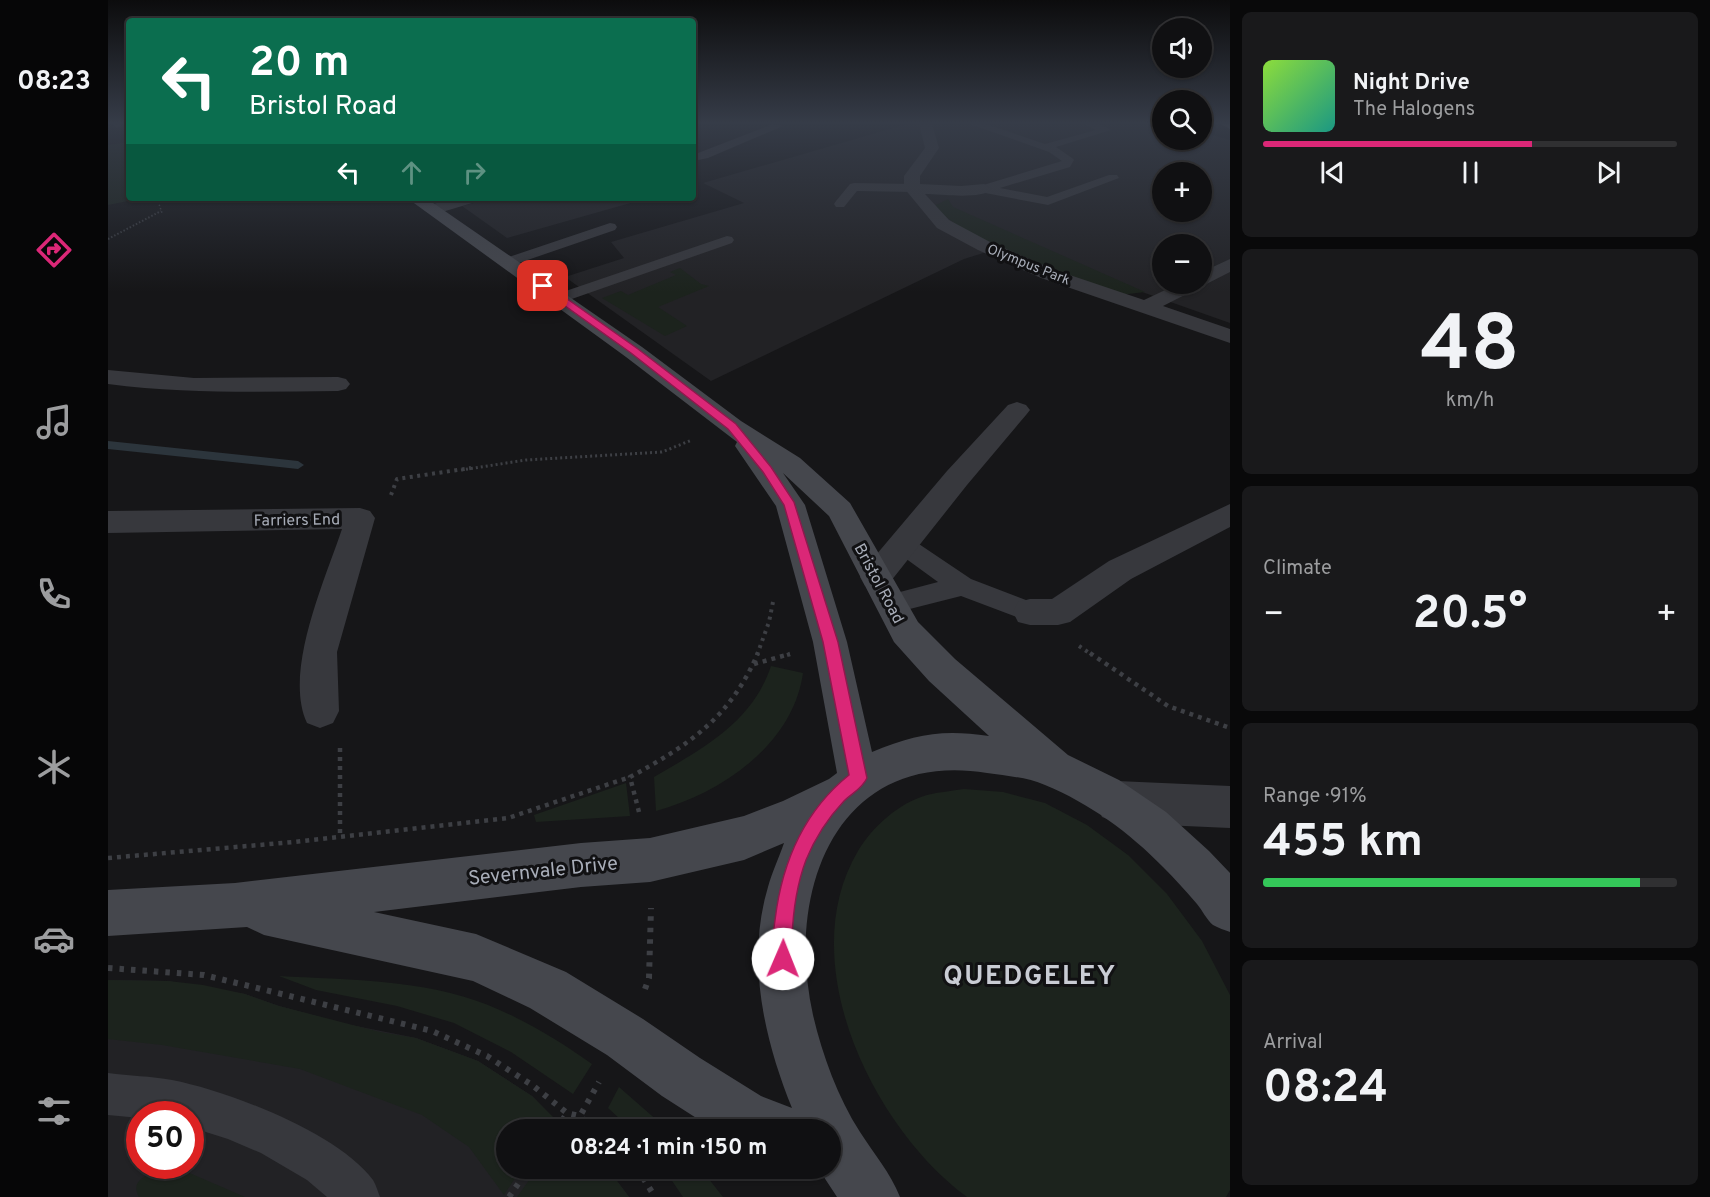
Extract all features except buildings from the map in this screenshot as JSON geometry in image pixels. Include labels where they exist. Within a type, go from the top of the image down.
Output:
[{"type":"main road","name":"Bristol Road","points":[[424,204],[560,298],[767,470],[790,505],[831,642],[849,786]]},
{"type":"main road","name":"Bristol Road","points":[[718,431],[790,464],[830,499],[840,510],[906,632],[942,670],[1054,768]]},
{"type":"main road","name":"Severnvale Drive","points":[[108,913],[235,906],[558,867],[650,860],[744,838],[795,818],[881,765],[927,751],[948,749],[990,751],[1054,768]]},
{"type":"main road","points":[[1054,768],[1117,802],[1174,847],[1213,887],[1230,909]]},
{"type":"main road","points":[[823,1119],[802,1069],[785,997],[782,940],[788,890],[796,861],[808,835],[849,786]]},
{"type":"main road","name":"Severnvale Drive","points":[[235,906],[476,958],[549,990],[625,1037],[681,1077],[750,1119]]},
{"type":"main road","points":[[841,1154],[871,1197]]},
{"type":"street","points":[[912,180],[912,188],[961,191],[984,189]]},
{"type":"street","name":"Olympus Park","points":[[912,188],[943,224],[984,246],[1048,274],[1230,336]]},
{"type":"street","points":[[424,204],[448,201]]},
{"type":"street","points":[[1212,275],[1229,267]]},
{"type":"street","points":[[1146,307],[1173,294]]},
{"type":"street","points":[[108,377],[155,385],[204,387],[338,384]]},
{"type":"street","points":[[883,590],[902,544],[1017,410]]},
{"type":"street","points":[[1030,612],[1058,612],[1120,570],[1230,514]]},
{"type":"street","name":"Farriers End","points":[[108,522],[360,518],[319,652],[320,711]]},
{"type":"street","points":[[1117,802],[1230,807]]},
{"type":"lane","points":[[984,189],[1015,180]]},
{"type":"lane","points":[[984,189],[1048,201],[1108,180]]},
{"type":"lane","points":[[840,204],[854,187],[912,188]]},
{"type":"lane","points":[[508,262],[610,227]]},
{"type":"lane","points":[[560,298],[728,240]]},
{"type":"lane","points":[[902,544],[962,586],[1030,612]]},
{"type":"lane","points":[[883,590],[962,586]]},
{"type":"lane","points":[[108,1094],[179,1103],[246,1124],[307,1154],[352,1189],[358,1197]]},
{"type":"path","points":[[108,239],[162,213],[158,201]]},
{"type":"path","points":[[388,505],[397,479],[526,460],[662,452],[718,431]]},
{"type":"path","points":[[108,858],[340,837],[508,818],[630,777],[689,743],[721,712],[753,664],[772,613],[774,595]]},
{"type":"path","points":[[1030,612],[1168,706],[1230,728]]},
{"type":"path","points":[[320,711],[340,740],[340,837]]},
{"type":"path","points":[[580,1116],[625,1037],[649,978],[652,920],[650,860],[630,777]]},
{"type":"path","points":[[108,968],[204,975],[432,1031],[487,1056],[532,1085],[567,1113],[583,1119]]},
{"type":"path","points":[[563,1119],[567,1113]]},
{"type":"path","points":[[509,1197],[521,1179]]},
{"type":"path","points":[[644,1179],[655,1197]]},
{"type":"shaded area","points":[[108,180],[126,180],[126,201],[128,201],[108,205]]},
{"type":"shaded area","points":[[714,180],[1152,180],[1152,222],[1212,222],[1212,180],[1230,180],[1230,323],[1009,245],[964,259],[711,381],[565,277],[624,258],[611,242],[744,203],[703,183]]},
{"type":"shaded area","points":[[948,199],[953,207],[1145,292],[1120,295],[1092,286],[967,233],[936,209],[936,205]]},
{"type":"shaded area","points":[[481,201],[637,201],[507,238],[462,206]]},
{"type":"shaded area","points":[[680,268],[701,284],[709,286],[658,307],[687,326],[665,336],[602,298],[621,291],[628,295],[676,275],[670,272]]},
{"type":"shaded area","points":[[771,666],[803,673],[796,699],[785,722],[769,744],[750,762],[705,792],[656,811],[654,777],[707,745],[738,719],[762,686]]},
{"type":"shaded area","points":[[626,783],[630,816],[536,822],[534,815]]},
{"type":"shaded area","points":[[964,789],[1003,792],[1045,803],[1087,825],[1128,855],[1167,894],[1202,941],[1230,995],[1230,1190],[1226,1197],[967,1197],[933,1167],[901,1129],[874,1086],[852,1040],[839,991],[834,942],[840,895],[858,851],[879,824],[897,810],[917,799]]},
{"type":"shaded area","points":[[279,976],[385,982],[463,996],[529,1024],[592,1064],[573,1094],[511,1052],[454,1023],[397,1006],[316,990]]},
{"type":"shaded area","points":[[108,980],[168,981],[245,994],[279,1006],[346,1024],[416,1038],[478,1061],[532,1096],[554,1119],[496,1119],[496,1179],[616,1179],[629,1197],[108,1197]]},
{"type":"shaded area","points":[[108,980],[168,981],[203,985],[245,994],[279,1006],[380,1032],[416,1038],[478,1061],[532,1096],[554,1118],[496,1119],[496,1179],[514,1179],[504,1195],[469,1147],[422,1115],[300,1069],[162,1045],[108,1039]]},
{"type":"shaded area","points":[[619,1087],[656,1119],[620,1119],[608,1108]]},
{"type":"shaded area","points":[[141,1179],[203,1179],[245,1197],[139,1197],[136,1189]]},
{"type":"shaded area","points":[[530,1179],[616,1179],[629,1197],[517,1197]]},
{"type":"shaded area","points":[[671,1179],[709,1179],[723,1197],[683,1197]]},
{"type":"waterway","points":[[108,445],[298,465]]},
{"type":"district","name":"QUEDGELEY","points":[[1030,975]]},
{"type":"route","points":[[543,286],[634,351],[732,426],[767,470],[790,505],[831,642],[858,778],[839,794],[823,813],[808,835],[796,861],[788,890],[782,940],[783,959]]}]
